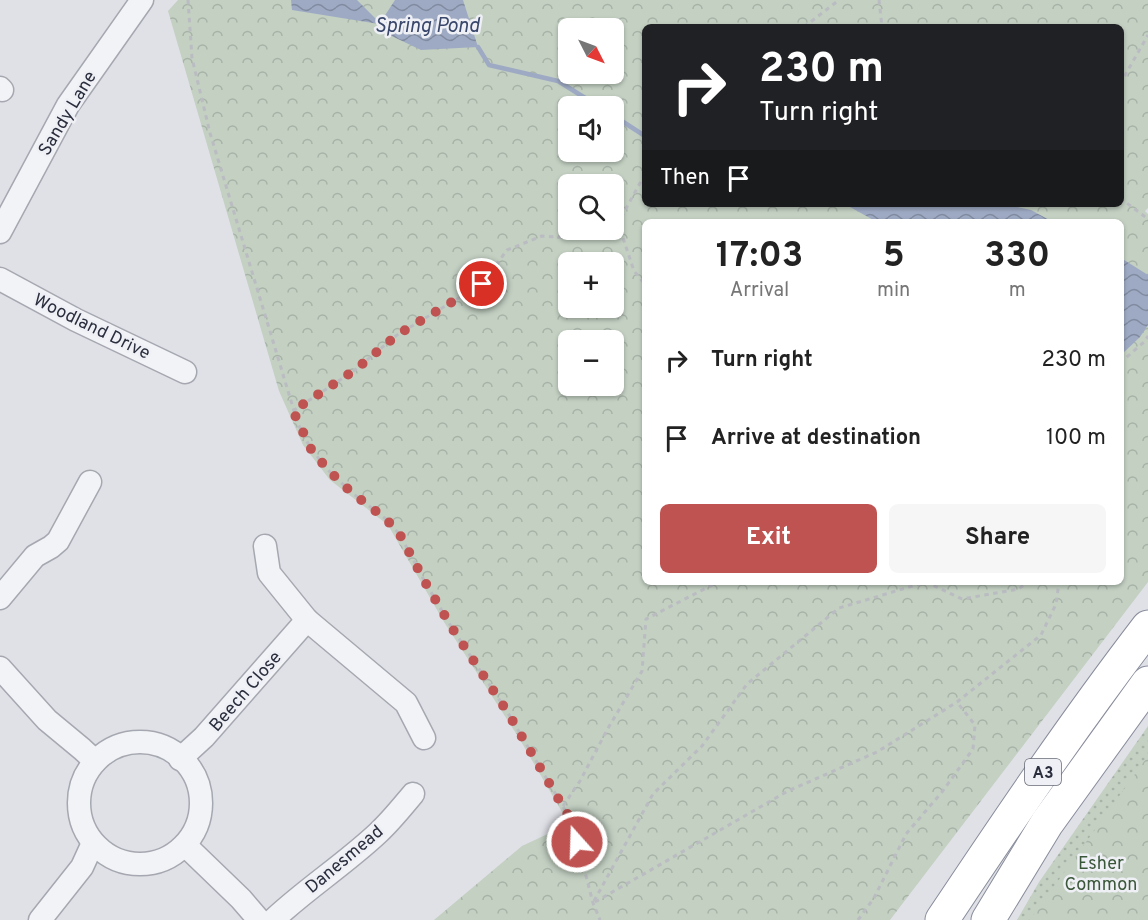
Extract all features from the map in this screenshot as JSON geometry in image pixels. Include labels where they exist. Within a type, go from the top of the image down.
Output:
[{"type":"highway","name":"A3","points":[[942,920],[1008,821],[1148,627]]},
{"type":"highway","name":"A3","points":[[988,920],[1047,823],[1148,683]]},
{"type":"street","name":"Sandy Lane","points":[[0,232],[68,105],[142,0]]},
{"type":"street","name":"Woodland Drive","points":[[0,279],[76,320],[185,372]]},
{"type":"street","points":[[0,598],[35,556],[58,541],[90,482]]},
{"type":"street","points":[[266,546],[269,573],[307,620],[406,703],[424,738]]},
{"type":"street","name":"Beech Close","points":[[180,759],[204,737],[307,620]]},
{"type":"street","points":[[0,669],[47,720],[95,761]]},
{"type":"street","points":[[148,742],[168,748],[191,769],[201,796],[197,824],[185,845],[159,862],[147,864],[115,860],[93,843],[82,825],[79,812],[82,782],[95,761],[112,748],[127,743],[148,742]]},
{"type":"street","name":"Danesmead","points":[[273,920],[379,832],[413,794]]},
{"type":"street","points":[[40,920],[82,867],[93,843]]},
{"type":"street","points":[[185,845],[242,899],[259,920]]},
{"type":"path","points":[[188,0],[192,58],[210,133],[293,411],[311,449],[328,470],[351,492],[386,519],[400,535],[452,628],[508,713],[572,822],[593,903],[600,920]]},
{"type":"path","points":[[808,24],[839,0]]},
{"type":"path","points":[[879,0],[882,24]]},
{"type":"path","points":[[1124,77],[1148,35]]},
{"type":"path","points":[[624,212],[642,179]]},
{"type":"path","points":[[1124,201],[1148,219]]},
{"type":"path","points":[[293,411],[355,370],[397,335],[482,284],[507,250],[542,236],[558,237]]},
{"type":"path","points":[[624,240],[634,271],[642,280]]},
{"type":"path","points":[[1124,360],[1148,336]]},
{"type":"path","points":[[563,806],[580,781],[642,671],[646,619],[712,585]]},
{"type":"path","points":[[593,903],[653,794],[702,746],[747,684],[839,608],[916,585]]},
{"type":"path","points":[[932,585],[962,599],[1019,589],[1024,585]]},
{"type":"path","points":[[593,903],[788,791],[877,752],[957,702],[1041,635],[1056,604],[1059,585]]},
{"type":"path","points":[[858,920],[874,898],[906,834],[942,792],[973,749],[975,725],[957,702]]},
{"type":"green space","points":[[178,0],[1148,0],[1148,208],[1145,211],[1148,214],[1148,582],[890,920],[434,920],[522,846],[569,824],[519,738],[444,622],[388,525],[330,480],[303,445],[279,391],[168,11]]},
{"type":"green space","name":"Esher Common","points":[[1148,726],[1148,920],[1017,920],[1039,882]]},
{"type":"green space","name":"Esher Common","points":[[1148,756],[1148,920],[1030,920]]},
{"type":"water","name":"Spring Pond","points":[[291,0],[357,0],[380,23],[395,0],[463,0],[478,47],[421,50],[377,29],[379,24],[292,10]]},
{"type":"water","points":[[850,207],[1018,207],[1031,210],[1048,219],[872,219]]},
{"type":"water","points":[[1124,260],[1148,275],[1148,325],[1140,337],[1124,352]]},
{"type":"waterway","points":[[478,47],[489,65],[558,81],[582,96]]},
{"type":"waterway","points":[[624,122],[642,134]]},
{"type":"route","points":[[482,284],[397,335],[355,370],[293,411],[311,449],[328,470],[351,492],[386,519],[400,535],[452,628],[508,713],[572,822],[577,842]]}]
